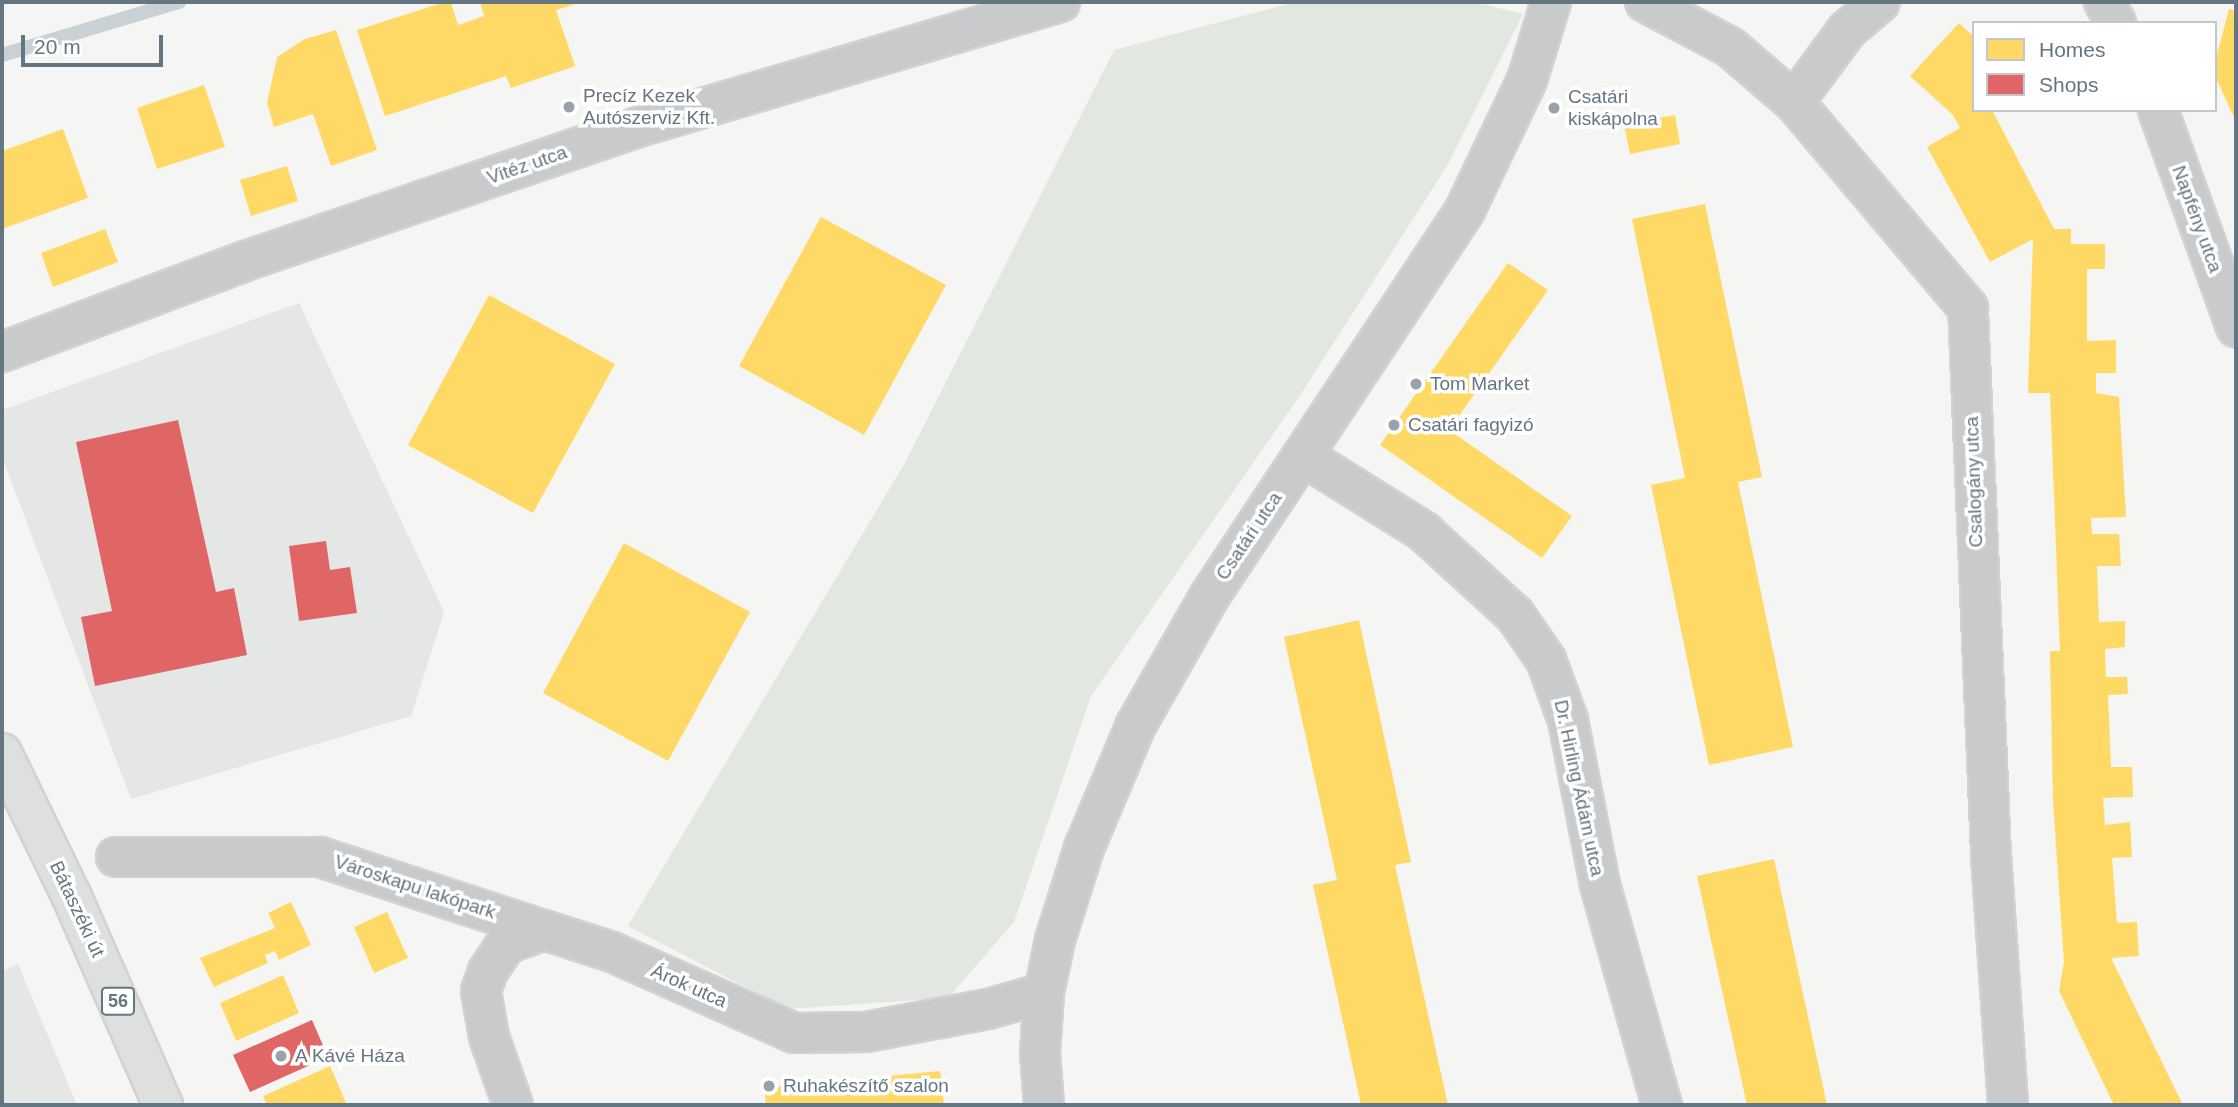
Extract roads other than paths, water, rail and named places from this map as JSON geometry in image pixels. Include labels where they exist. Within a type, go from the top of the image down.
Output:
[{"type":"main road","name":"Bátaszéki út","points":[[2,753],[72,897],[163,1105]]},
{"type":"street","name":"Vitéz utca","points":[[2,352],[245,261],[642,126],[1060,2]]},
{"type":"street","name":"Csatári utca","points":[[1044,1105],[1040,1053],[1044,993],[1084,848],[1136,724],[1209,597],[1465,210],[1527,80],[1551,2]]},
{"type":"street","name":"Csalogány utca","points":[[1645,2],[1730,47],[1794,102],[1968,308],[1991,855],[2008,1105]]},
{"type":"street","points":[[1794,102],[1847,30],[1880,2]]},
{"type":"street","points":[[2104,2],[2115,21]]},
{"type":"street","name":"Napfény utca","points":[[2159,112],[2236,327]]},
{"type":"street","name":"Dr. Hirling Ádám utca","points":[[1303,456],[1423,531],[1515,615],[1546,660],[1568,720],[1600,885],[1662,1105]]},
{"type":"street","name":"Városkapu lakópark","points":[[116,857],[320,856],[544,930]]},
{"type":"street","points":[[513,1105],[489,1037],[481,991],[488,971],[506,944],[544,930]]},
{"type":"street","name":"Árok utca","points":[[544,930],[612,951],[794,1033],[866,1032],[988,1009],[1044,993]]},
{"type":"waterway","points":[[2,55],[179,2]]},
{"type":"place","name":"Precíz Kezek Autószerviz Kft.","points":[[569,107]]},
{"type":"place","name":"Csatári kiskápolna","points":[[1554,108]]},
{"type":"place","name":"Tom Market","points":[[1416,384]]},
{"type":"place","name":"Csatári fagyizó","points":[[1394,425]]},
{"type":"place","name":"A Kávé Háza","points":[[281,1056]]},
{"type":"place","name":"Ruhakészítő szalon","points":[[769,1086]]}]
